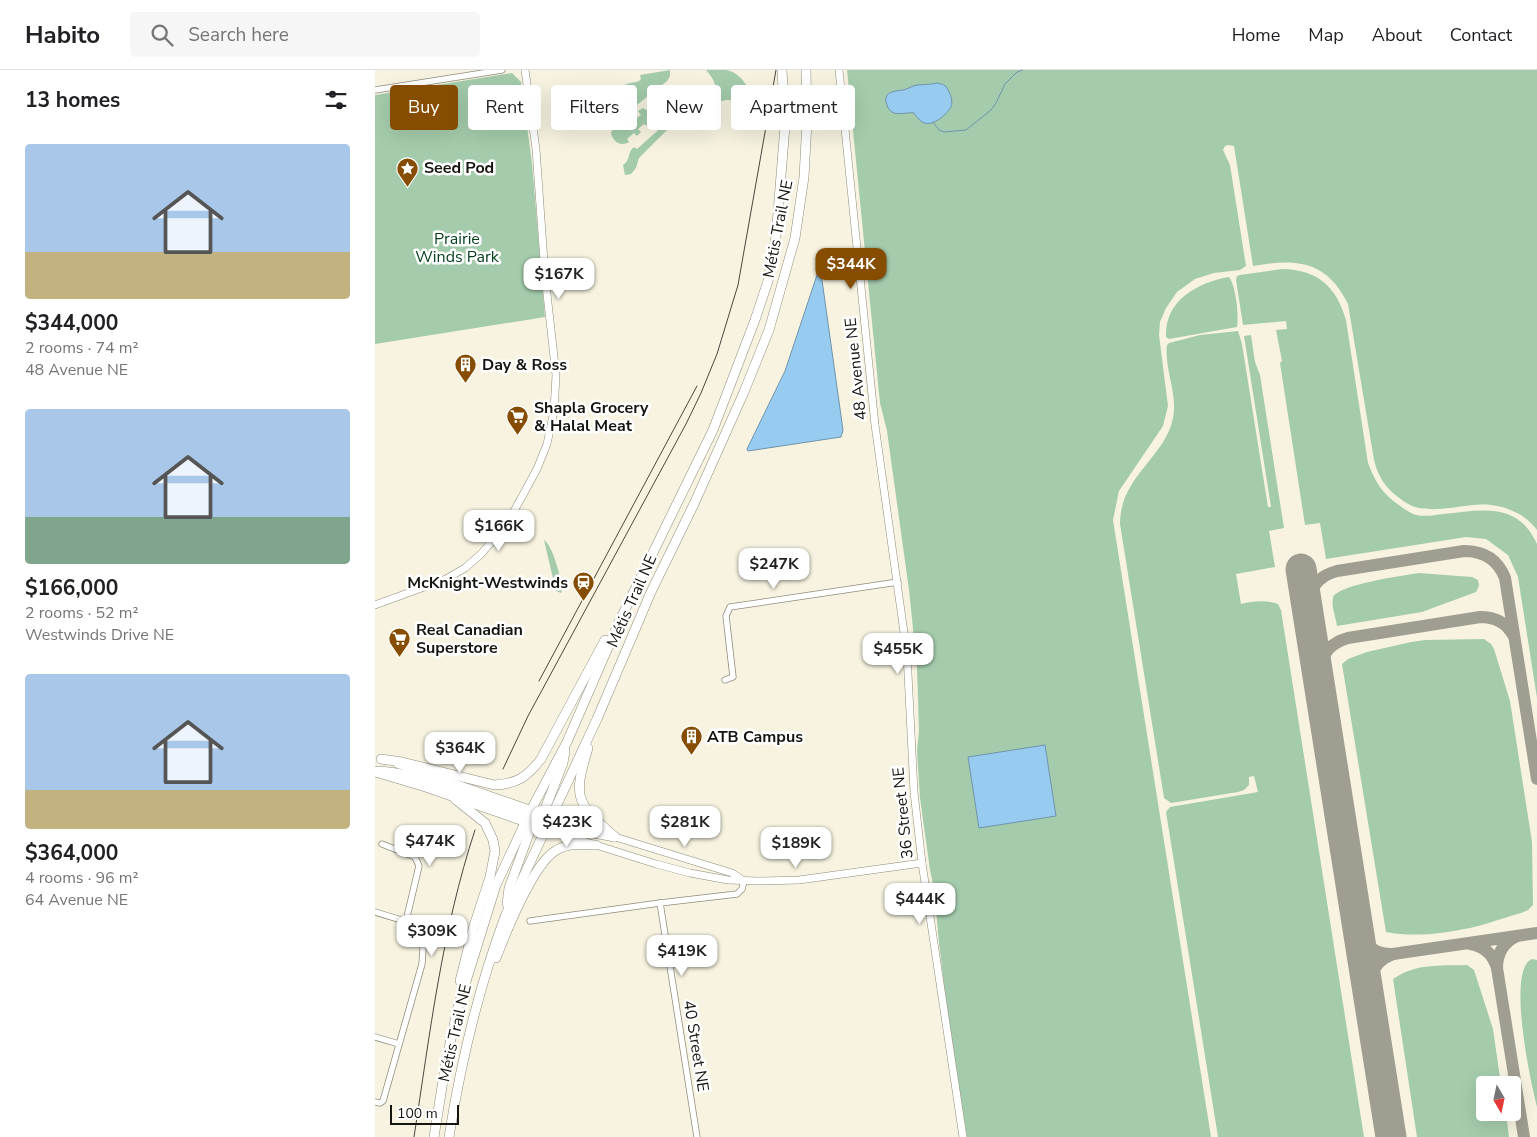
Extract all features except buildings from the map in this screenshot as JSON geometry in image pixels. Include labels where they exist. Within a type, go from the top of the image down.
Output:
[{"type":"main road","name":"Métis Trail NE","points":[[434,1137],[446,1062],[458,1006],[496,885],[538,820],[597,719],[651,592],[694,504],[744,392],[769,330],[795,238],[804,177],[807,121],[806,70]]},
{"type":"main road","name":"Métis Trail NE","points":[[449,1137],[476,1004],[538,820],[567,742],[619,622],[713,430],[768,281],[776,237],[784,135],[783,74]]},
{"type":"main road","points":[[378,758],[402,762],[494,785],[517,781],[532,771],[541,759],[608,635],[619,622]]},
{"type":"main road","points":[[597,719],[580,775],[579,788],[582,804],[615,837]]},
{"type":"main road","points":[[506,914],[509,888],[563,763],[567,742]]},
{"type":"main road","points":[[378,758],[538,820]]},
{"type":"main road","points":[[375,772],[385,771],[421,780],[538,820]]},
{"type":"main road","points":[[375,772],[425,787],[455,799],[615,837]]},
{"type":"main road","points":[[455,799],[485,823],[493,840],[495,851],[473,929],[461,981],[458,1006]]},
{"type":"main road","points":[[488,965],[495,958],[521,900],[542,864],[553,852],[563,848],[572,845],[596,845]]},
{"type":"street","points":[[375,90],[502,70]]},
{"type":"street","points":[[375,605],[446,579],[465,568],[481,554],[507,524],[537,469],[547,444],[554,412],[556,376],[545,276],[537,148],[525,70]]},
{"type":"street","name":"48 Avenue NE","points":[[839,70],[875,425],[884,485]]},
{"type":"street","name":"36 Street NE","points":[[884,485],[907,654],[910,741],[921,863],[963,1137]]},
{"type":"street","points":[[725,680],[733,677],[726,616],[730,607],[898,582]]},
{"type":"street","points":[[538,820],[596,845],[690,873],[728,880],[799,880],[921,863]]},
{"type":"street","points":[[615,837],[732,874],[744,881]]},
{"type":"street","points":[[382,844],[415,857],[419,866],[406,921]]},
{"type":"street","points":[[529,921],[737,894],[742,889],[744,881]]},
{"type":"street","name":"40 Street NE","points":[[660,903],[697,1137]]},
{"type":"street","points":[[375,912],[421,926],[424,929],[422,964],[383,1101],[375,1102]]},
{"type":"street","points":[[375,1037],[399,1044]]},
{"type":"green space","points":[[670,70],[670,76],[662,85],[647,85],[647,97],[637,105],[637,85],[624,85],[639,81],[641,79],[640,75]]},
{"type":"green space","points":[[706,70],[726,70],[739,76],[746,85],[731,85],[731,101],[721,101],[721,85],[715,85]]},
{"type":"green space","points":[[847,70],[1537,70],[1537,530],[1523,516],[1491,505],[1444,509],[1412,506],[1386,486],[1374,460],[1348,304],[1340,290],[1330,279],[1320,271],[1309,266],[1297,263],[1283,263],[1253,266],[1234,146],[1225,146],[1223,150],[1230,165],[1246,266],[1240,270],[1214,273],[1195,279],[1177,292],[1166,308],[1160,322],[1159,335],[1168,406],[1163,426],[1119,491],[1113,520],[1211,1137],[967,1137],[948,1017],[934,888],[920,798],[917,751],[919,731],[917,667],[909,590],[887,431],[880,403],[853,130],[855,130],[855,85],[848,85]]},
{"type":"green space","name":"Prairie Winds Park","points":[[512,73],[521,82],[521,85],[468,85],[468,130],[528,130],[545,317],[375,344],[375,95],[390,93],[390,130],[458,130],[458,85],[437,85]]},
{"type":"green space","points":[[643,108],[646,110],[647,126],[644,124],[638,129],[641,132],[637,136],[634,133],[627,139],[629,142],[623,144],[615,141],[611,133],[612,130],[637,130],[637,118],[641,115],[638,111]]},
{"type":"green space","points":[[658,130],[667,130],[639,158],[636,168],[631,174],[625,175],[623,165],[627,161],[630,151],[634,147],[637,149]]},
{"type":"green space","points":[[1282,269],[1306,273],[1324,282],[1331,289],[1342,308],[1346,320],[1368,463],[1376,481],[1384,492],[1393,501],[1416,515],[1430,516],[1484,510],[1497,511],[1520,521],[1529,530],[1537,544],[1537,698],[1518,577],[1508,555],[1486,539],[1466,537],[1326,559],[1320,523],[1305,525],[1276,330],[1287,329],[1286,321],[1243,325],[1236,280],[1237,276],[1240,275]]},
{"type":"green space","points":[[1229,277],[1236,301],[1237,327],[1169,339],[1166,337],[1167,324],[1171,313],[1185,295],[1206,283]]},
{"type":"green space","points":[[1238,331],[1242,344],[1268,507],[1271,507],[1244,336],[1251,335],[1255,362],[1260,375],[1284,528],[1269,531],[1275,567],[1236,574],[1241,604],[1269,602],[1278,604],[1281,610],[1364,1137],[1218,1137],[1166,812],[1170,807],[1258,792],[1254,776],[1249,777],[1249,785],[1244,790],[1238,792],[1171,803],[1164,798],[1120,524],[1122,507],[1127,493],[1161,445],[1173,418],[1174,400],[1167,363],[1167,345],[1200,335]]},
{"type":"green space","points":[[544,540],[556,563],[561,593],[556,591]]},
{"type":"green space","points":[[1419,573],[1472,577],[1478,580],[1479,586],[1476,592],[1422,612],[1337,626],[1333,598],[1337,593],[1372,581]]},
{"type":"green space","points":[[1484,639],[1494,649],[1510,701],[1532,842],[1533,905],[1521,913],[1455,931],[1415,935],[1386,932],[1342,664],[1348,659],[1367,652],[1411,642]]},
{"type":"green space","points":[[1532,959],[1537,960],[1537,1107],[1526,1053],[1521,1004],[1521,983],[1525,967]]},
{"type":"green space","points":[[1467,965],[1474,970],[1493,1029],[1500,1076],[1476,1076],[1476,1121],[1507,1121],[1509,1137],[1417,1137],[1393,979],[1411,970],[1438,966]]},
{"type":"water","points":[[937,83],[944,85],[948,89],[952,105],[946,114],[938,120],[926,123],[921,121],[914,113],[896,114],[888,108],[886,97],[890,93],[916,85]]},
{"type":"water","points":[[820,266],[843,430],[841,437],[748,451],[747,449],[785,371]]},
{"type":"water","points":[[1045,745],[1056,816],[979,828],[968,757]]},
{"type":"waterway","points":[[933,122],[939,130],[944,132],[966,130],[991,110],[1005,84],[1017,72],[1023,70]]},
{"type":"taxiway","points":[[1316,651],[1309,604],[1311,593],[1324,576],[1337,571],[1464,551],[1484,555],[1498,566],[1505,578],[1537,779]]},
{"type":"taxiway","points":[[1329,729],[1320,676],[1321,664],[1326,653],[1334,644],[1348,638],[1480,617],[1499,621],[1513,635]]},
{"type":"taxiway","points":[[1355,895],[1362,935],[1372,949],[1381,953],[1393,954],[1537,933]]},
{"type":"taxiway","points":[[1497,968],[1498,958],[1502,949],[1508,941],[1517,936]]},
{"type":"taxiway","points":[[1470,944],[1487,951],[1497,968],[1524,1137]]},
{"type":"taxiway","points":[[1377,1034],[1371,1000],[1371,978],[1375,968],[1382,960],[1393,954]]},
{"type":"runway","points":[[1301,569],[1391,1137]]},
{"type":"tram line","points":[[503,769],[528,716],[686,424],[717,354],[738,285],[776,70]]},
{"type":"tram line","points":[[539,681],[697,386]]},
{"type":"tram line","points":[[414,1137],[445,944],[475,830]]},
{"type":"place","name":"Seed Pod","points":[[408,187]]},
{"type":"place","name":"Day & Ross","points":[[466,384]]},
{"type":"place","name":"Shapla Grocery & Halal Meat","points":[[518,436]]},
{"type":"place","name":"McKnight-Westwinds","points":[[584,602]]},
{"type":"place","name":"Real Canadian Superstore","points":[[400,658]]},
{"type":"place","name":"ATB Campus","points":[[691,756]]}]
